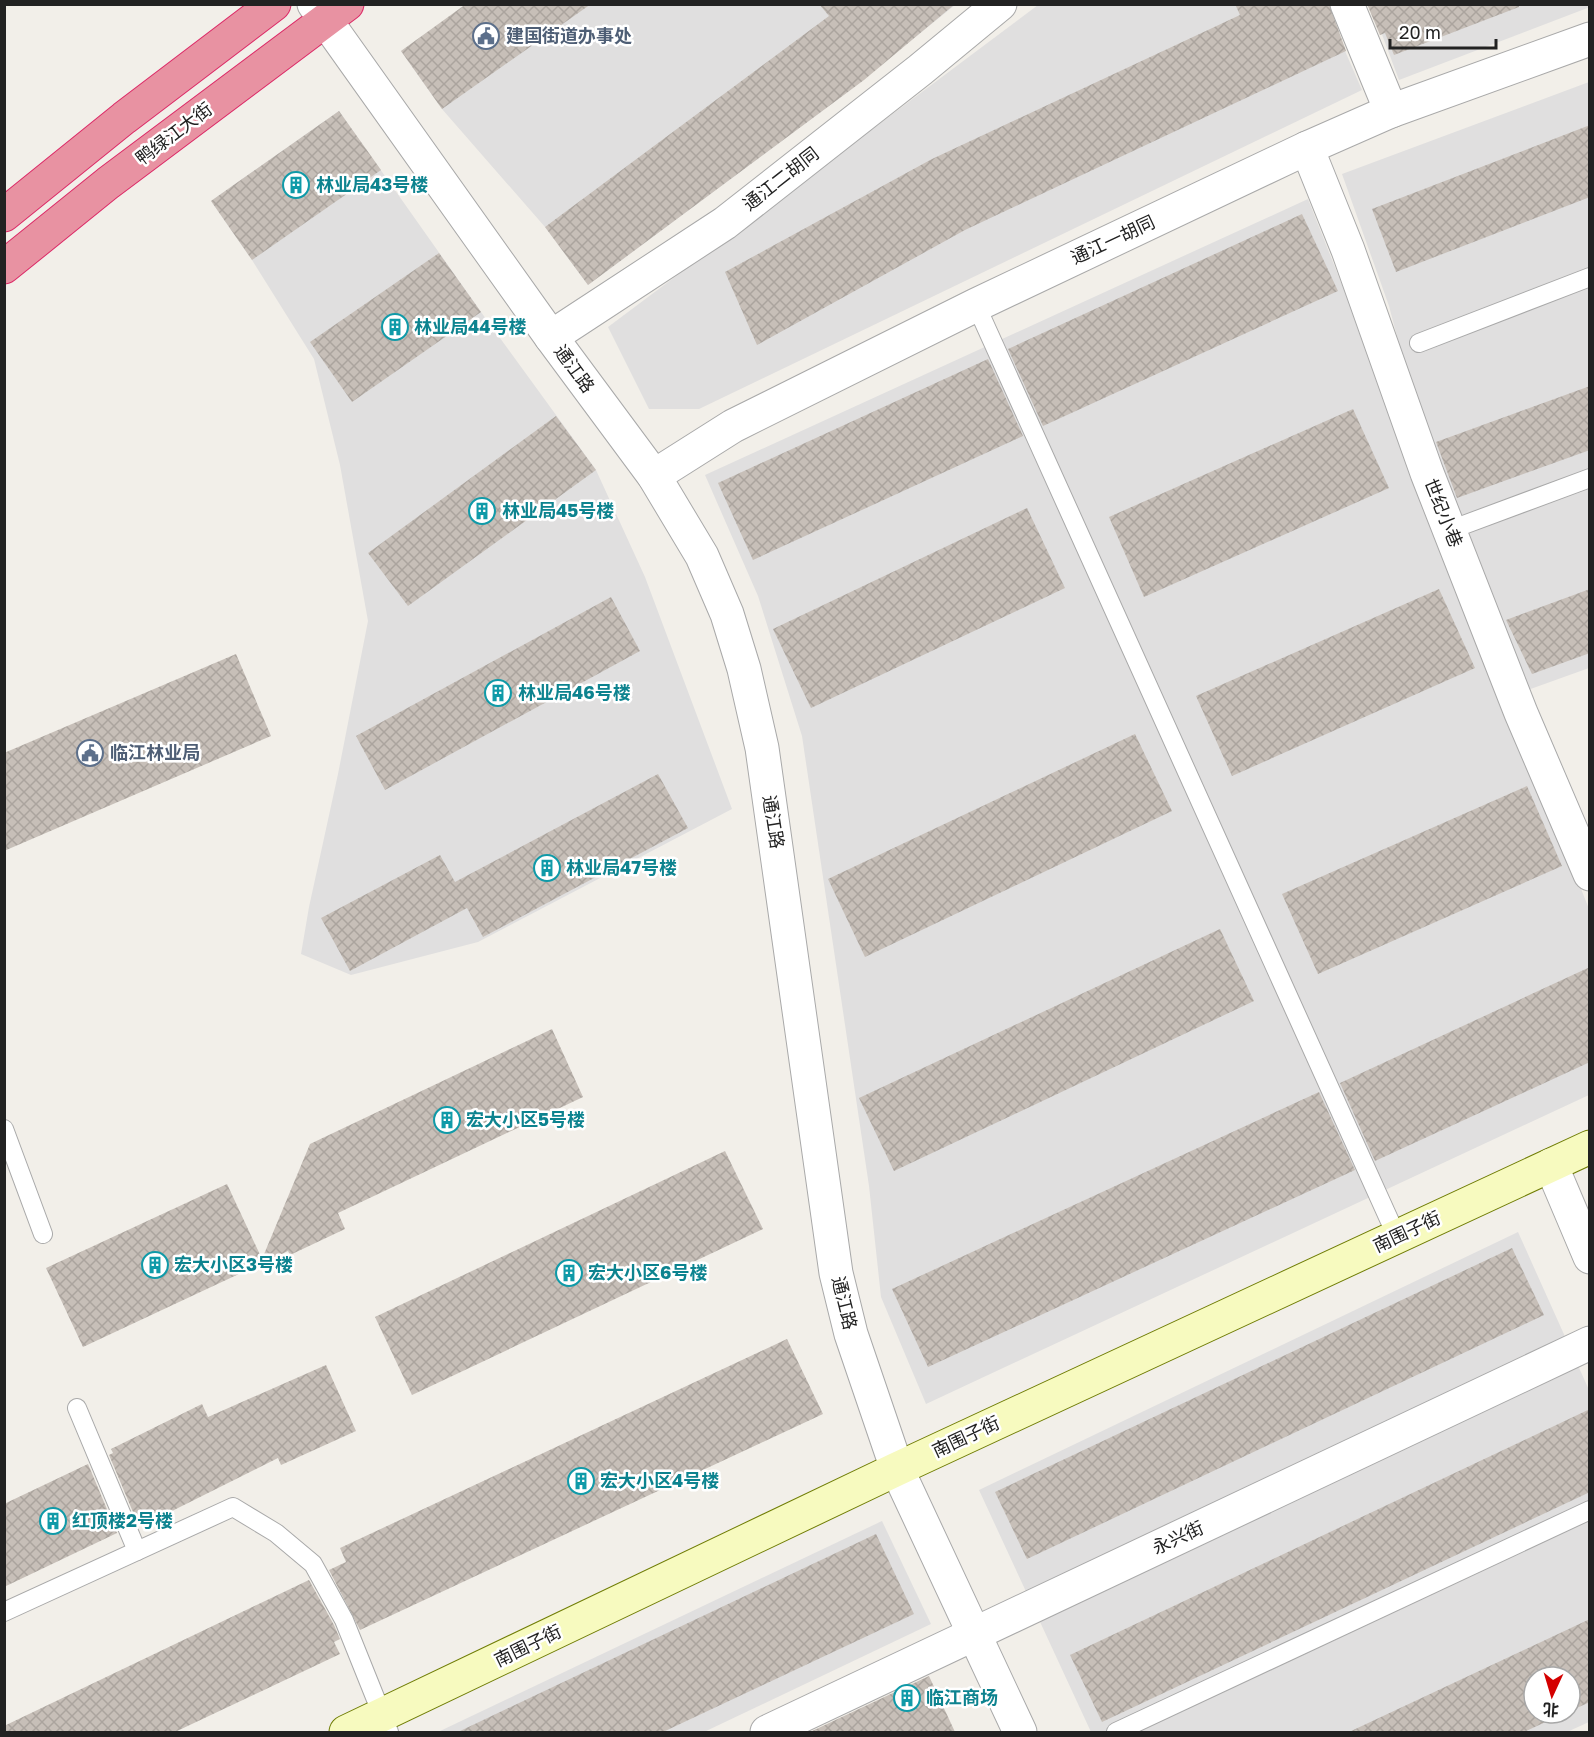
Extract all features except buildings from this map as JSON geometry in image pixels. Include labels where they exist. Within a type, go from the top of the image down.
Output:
[{"type":"highway","points":[[4,215],[124,118],[274,4]]},
{"type":"highway","name":"鸭绿江大街","points":[[4,267],[329,10]]},
{"type":"street","name":"通江二胡同","points":[[551,337],[724,223],[920,70],[1000,4]]},
{"type":"street","points":[[1347,4],[1390,111]]},
{"type":"street","name":"通江路","points":[[329,10],[551,337],[654,476],[702,556],[727,614],[744,669],[762,748],[836,1273],[851,1334],[897,1469],[1020,1732]]},
{"type":"street","name":"通江一胡同","points":[[654,476],[733,426],[976,305],[1307,148],[1390,111],[1590,39]]},
{"type":"street","name":"世纪小巷","points":[[1307,148],[1348,250],[1427,473],[1521,713],[1590,874]]},
{"type":"street","name":"南围子街","points":[[346,1732],[385,1724],[897,1469],[1590,1147]]},
{"type":"street","points":[[1551,1165],[1590,1257]]},
{"type":"street","name":"永兴街","points":[[767,1732],[1590,1344]]},
{"type":"lane","points":[[1419,343],[1590,277]]},
{"type":"lane","points":[[976,305],[1397,1237]]},
{"type":"lane","points":[[1450,530],[1590,478]]},
{"type":"lane","points":[[4,1129],[43,1234]]},
{"type":"lane","points":[[77,1408],[136,1551]]},
{"type":"lane","points":[[4,1612],[233,1507],[276,1533],[313,1564],[344,1620],[385,1724]]},
{"type":"lane","points":[[1116,1732],[1590,1510]]},
{"type":"shaded area","points":[[1589,4],[1590,7],[1399,80],[1371,5]]},
{"type":"shaded area","points":[[466,5],[955,5],[845,94],[588,285],[545,227],[442,109],[401,51]]},
{"type":"shaded area","points":[[1038,5],[1325,5],[1362,90],[699,409],[649,409],[608,327]]},
{"type":"shaded area","points":[[1589,82],[1589,668],[1525,691],[1414,401],[1389,306],[1342,174]]},
{"type":"shaded area","points":[[339,111],[596,470],[645,577],[732,809],[478,942],[351,975],[301,954],[368,621],[340,465],[314,359],[252,260],[211,201]]},
{"type":"shaded area","points":[[1308,199],[1589,909],[1589,1095],[926,1404],[881,1297],[869,1186],[802,736],[758,596],[705,475]]},
{"type":"shaded area","points":[[1518,1232],[1589,1390],[1589,1722],[1567,1732],[1091,1732],[979,1490]]},
{"type":"shaded area","points":[[882,1521],[931,1624],[704,1732],[438,1732]]},
{"type":"place","name":"建国街道办事处","points":[[486,36]]},
{"type":"place","name":"林业局43号楼","points":[[296,185]]},
{"type":"place","name":"林业局44号楼","points":[[395,327]]},
{"type":"place","name":"林业局45号楼","points":[[482,511]]},
{"type":"place","name":"林业局46号楼","points":[[498,693]]},
{"type":"place","name":"临江林业局","points":[[90,753]]},
{"type":"place","name":"林业局47号楼","points":[[547,868]]},
{"type":"place","name":"宏大小区5号楼","points":[[447,1120]]},
{"type":"place","name":"宏大小区3号楼","points":[[155,1265]]},
{"type":"place","name":"宏大小区6号楼","points":[[569,1273]]},
{"type":"place","name":"宏大小区4号楼","points":[[581,1481]]},
{"type":"place","name":"红顶楼2号楼","points":[[53,1521]]},
{"type":"place","name":"临江商场","points":[[907,1698]]}]
